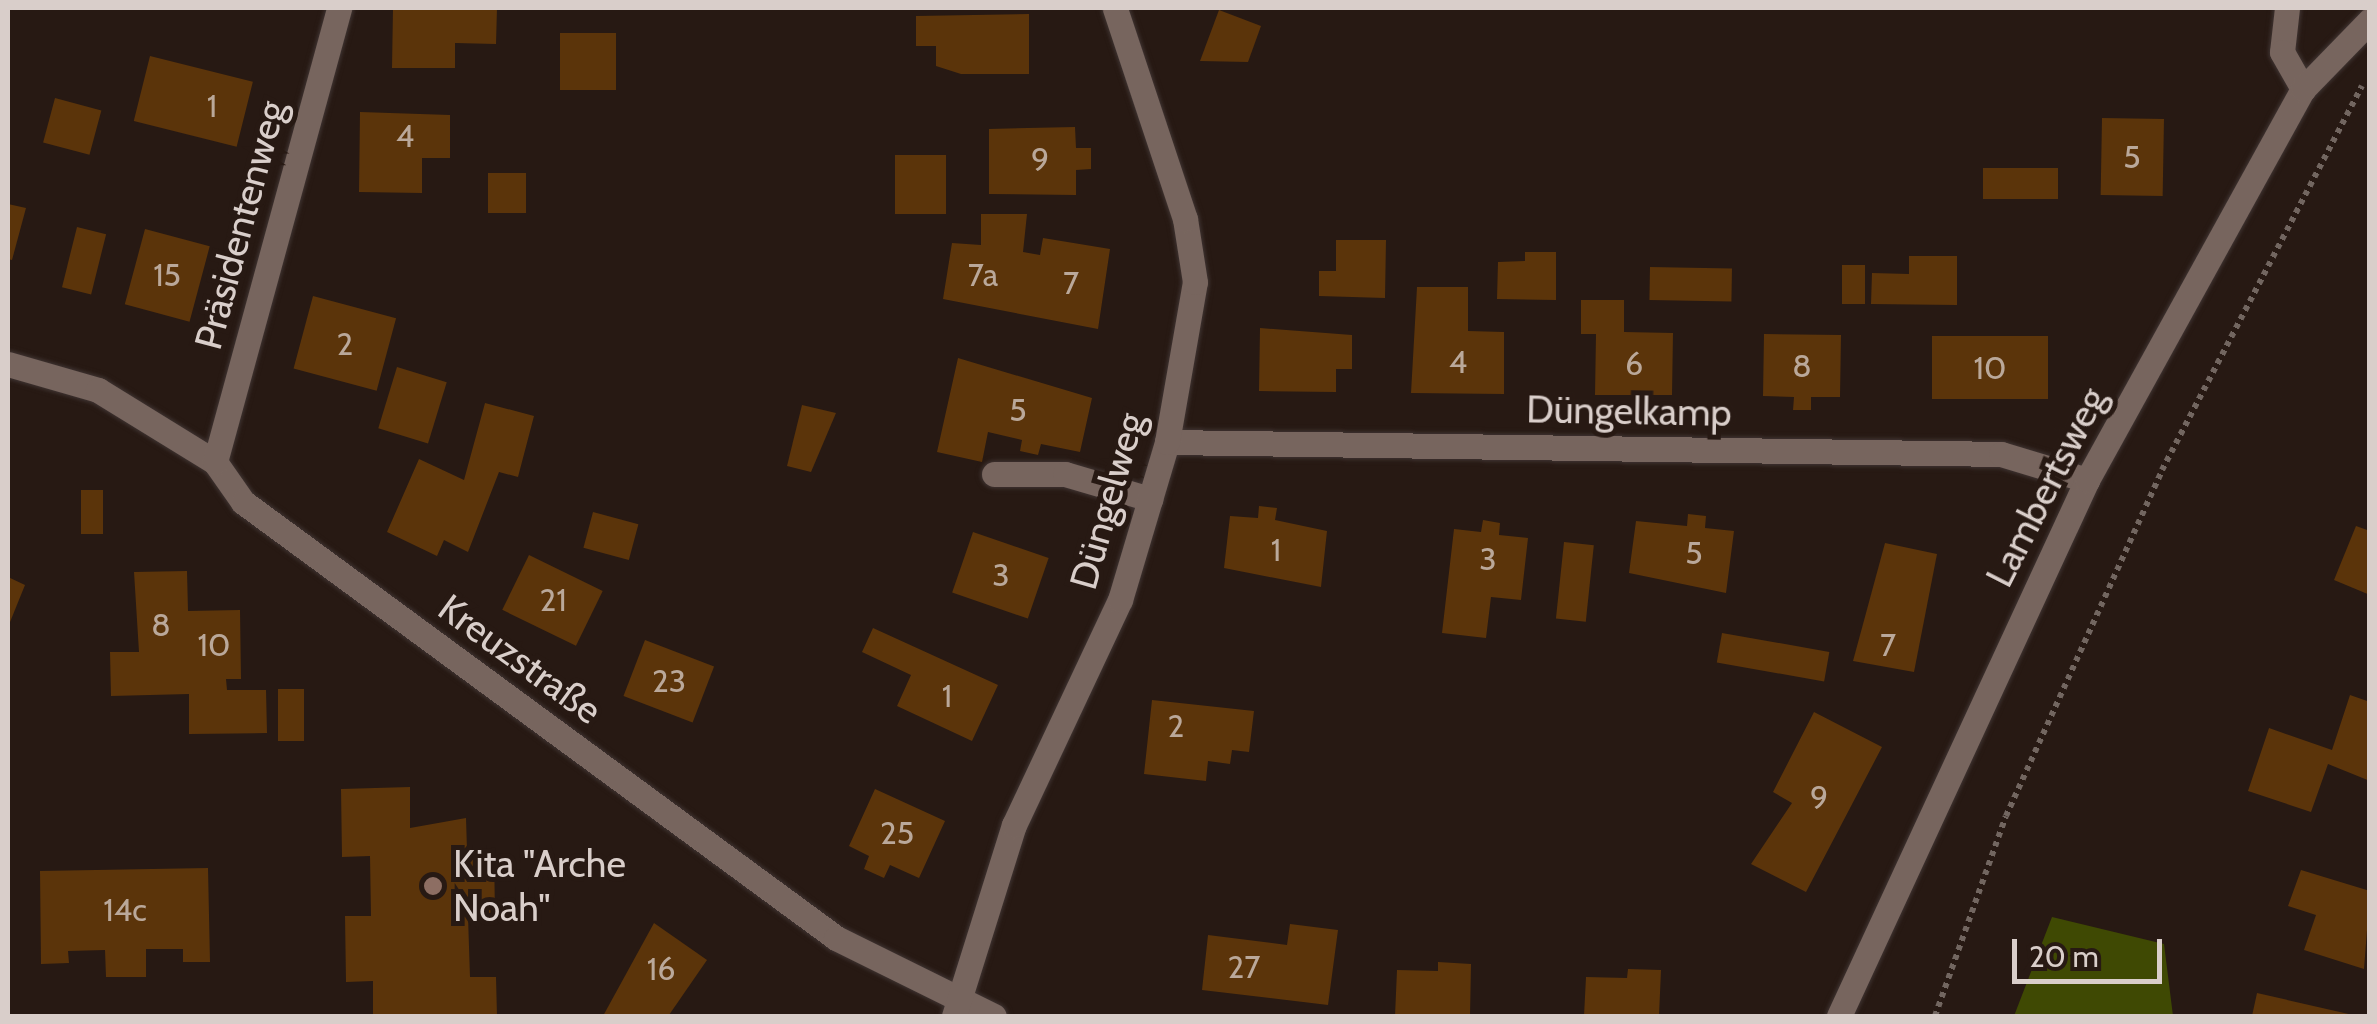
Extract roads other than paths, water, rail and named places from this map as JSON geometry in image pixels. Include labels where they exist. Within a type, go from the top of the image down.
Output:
[{"type":"street","name":"Präsidentenweg","points":[[214,462],[339,8]]},
{"type":"street","name":"Düngelweg","points":[[954,1006],[1014,825],[1120,600],[1166,442],[1195,282],[1185,219],[1116,8]]},
{"type":"street","points":[[2287,8],[2282,52],[2304,88]]},
{"type":"street","name":"Lambertsweg","points":[[1839,1016],[2087,480],[2304,88],[2370,20]]},
{"type":"street","name":"Kreuzstraße","points":[[8,364],[98,390],[214,462],[243,502],[836,938],[954,1006],[994,1016]]},
{"type":"street","name":"Düngelkamp","points":[[1166,442],[2002,454],[2087,480]]},
{"type":"street","points":[[994,474],[1065,474],[1150,499]]},
{"type":"place","name":"Kita \"Arche Noah\"","points":[[433,886]]}]
